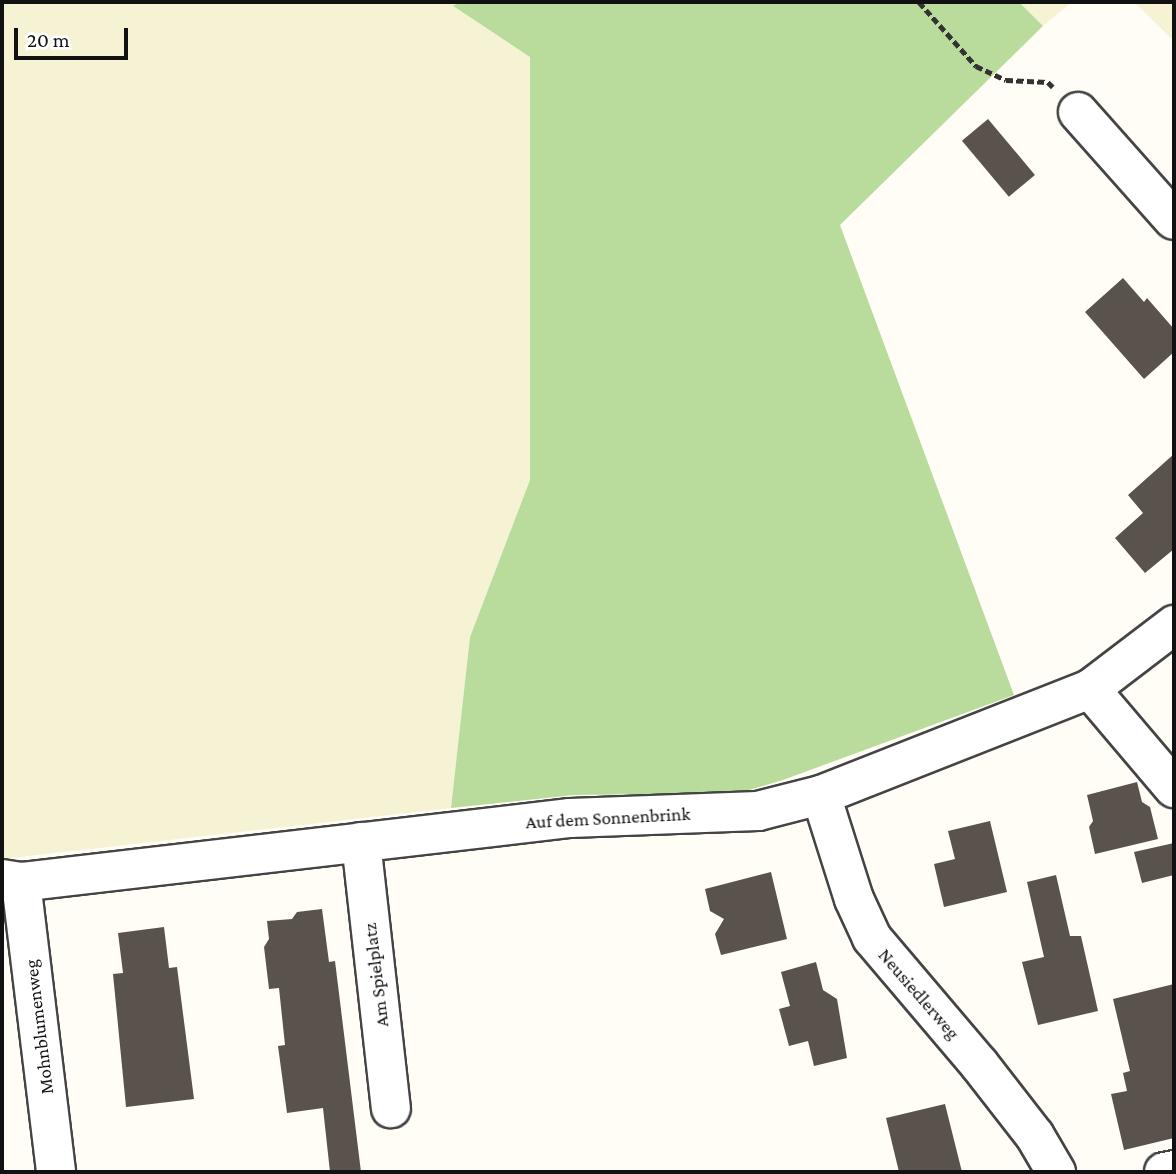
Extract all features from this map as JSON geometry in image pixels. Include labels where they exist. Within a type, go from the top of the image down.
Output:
[{"type":"street","points":[[1078,112],[1174,220]]},
{"type":"street","name":"Auf dem Sonnenbrink","points":[[11,881],[570,818],[758,811],[821,795],[1090,689],[1174,625]]},
{"type":"street","points":[[1090,689],[1174,788]]},
{"type":"street","name":"Neusiedlerweg","points":[[821,795],[854,899],[872,938],[979,1064],[1035,1136],[1056,1172]]},
{"type":"street","name":"Am Spielplatz","points":[[360,842],[391,1108]]},
{"type":"street","name":"Mohnblumenweg","points":[[11,881],[56,1172]]},
{"type":"street","points":[[1164,1172],[1174,1170]]},
{"type":"path","points":[[919,2],[976,66],[1006,80],[1048,82],[1078,112]]},
{"type":"shaded area","points":[[2,2],[460,2],[454,7],[530,57],[530,480],[470,637],[451,808],[2,859]]},
{"type":"shaded area","points":[[1019,2],[1072,2],[1043,26]]},
{"type":"shaded area","points":[[1134,2],[1174,2],[1174,41]]},
{"type":"green space","points":[[460,2],[1019,2],[1043,26],[840,225],[1014,695],[783,780],[739,793],[574,795],[451,808],[470,637],[530,480],[530,57],[453,6]]},
{"type":"building","points":[[988,119],[1035,175],[1009,197],[962,141]]},
{"type":"building","points":[[1123,278],[1144,302],[1147,298],[1174,329],[1174,352],[1144,379],[1085,312]]},
{"type":"building","points":[[1174,454],[1174,549],[1145,573],[1115,538],[1143,513],[1128,495]]},
{"type":"building","points":[[1137,782],[1142,802],[1150,807],[1158,839],[1095,854],[1089,827],[1093,821],[1087,795]]},
{"type":"building","points":[[990,821],[1007,892],[944,907],[934,864],[955,859],[948,831]]},
{"type":"building","points":[[1174,843],[1174,875],[1142,883],[1134,852]]},
{"type":"building","points":[[771,872],[787,939],[721,955],[715,934],[724,919],[710,911],[705,889]]},
{"type":"building","points":[[1056,875],[1070,936],[1081,936],[1098,1011],[1038,1025],[1022,962],[1044,957],[1027,882]]},
{"type":"building","points":[[322,909],[329,962],[335,961],[361,1172],[330,1172],[323,1108],[287,1113],[278,1046],[285,1045],[279,988],[269,989],[264,947],[269,939],[267,921],[292,919],[297,912]]},
{"type":"building","points":[[164,927],[169,968],[177,967],[194,1099],[126,1107],[113,974],[123,973],[118,933]]},
{"type":"building","points":[[816,962],[823,990],[837,999],[847,1058],[814,1066],[808,1041],[789,1046],[779,1009],[790,1006],[781,972]]},
{"type":"building","points":[[1174,984],[1174,1138],[1124,1150],[1111,1094],[1127,1091],[1123,1073],[1130,1071],[1113,999]]},
{"type":"building","points":[[945,1104],[962,1172],[899,1172],[886,1118]]}]
